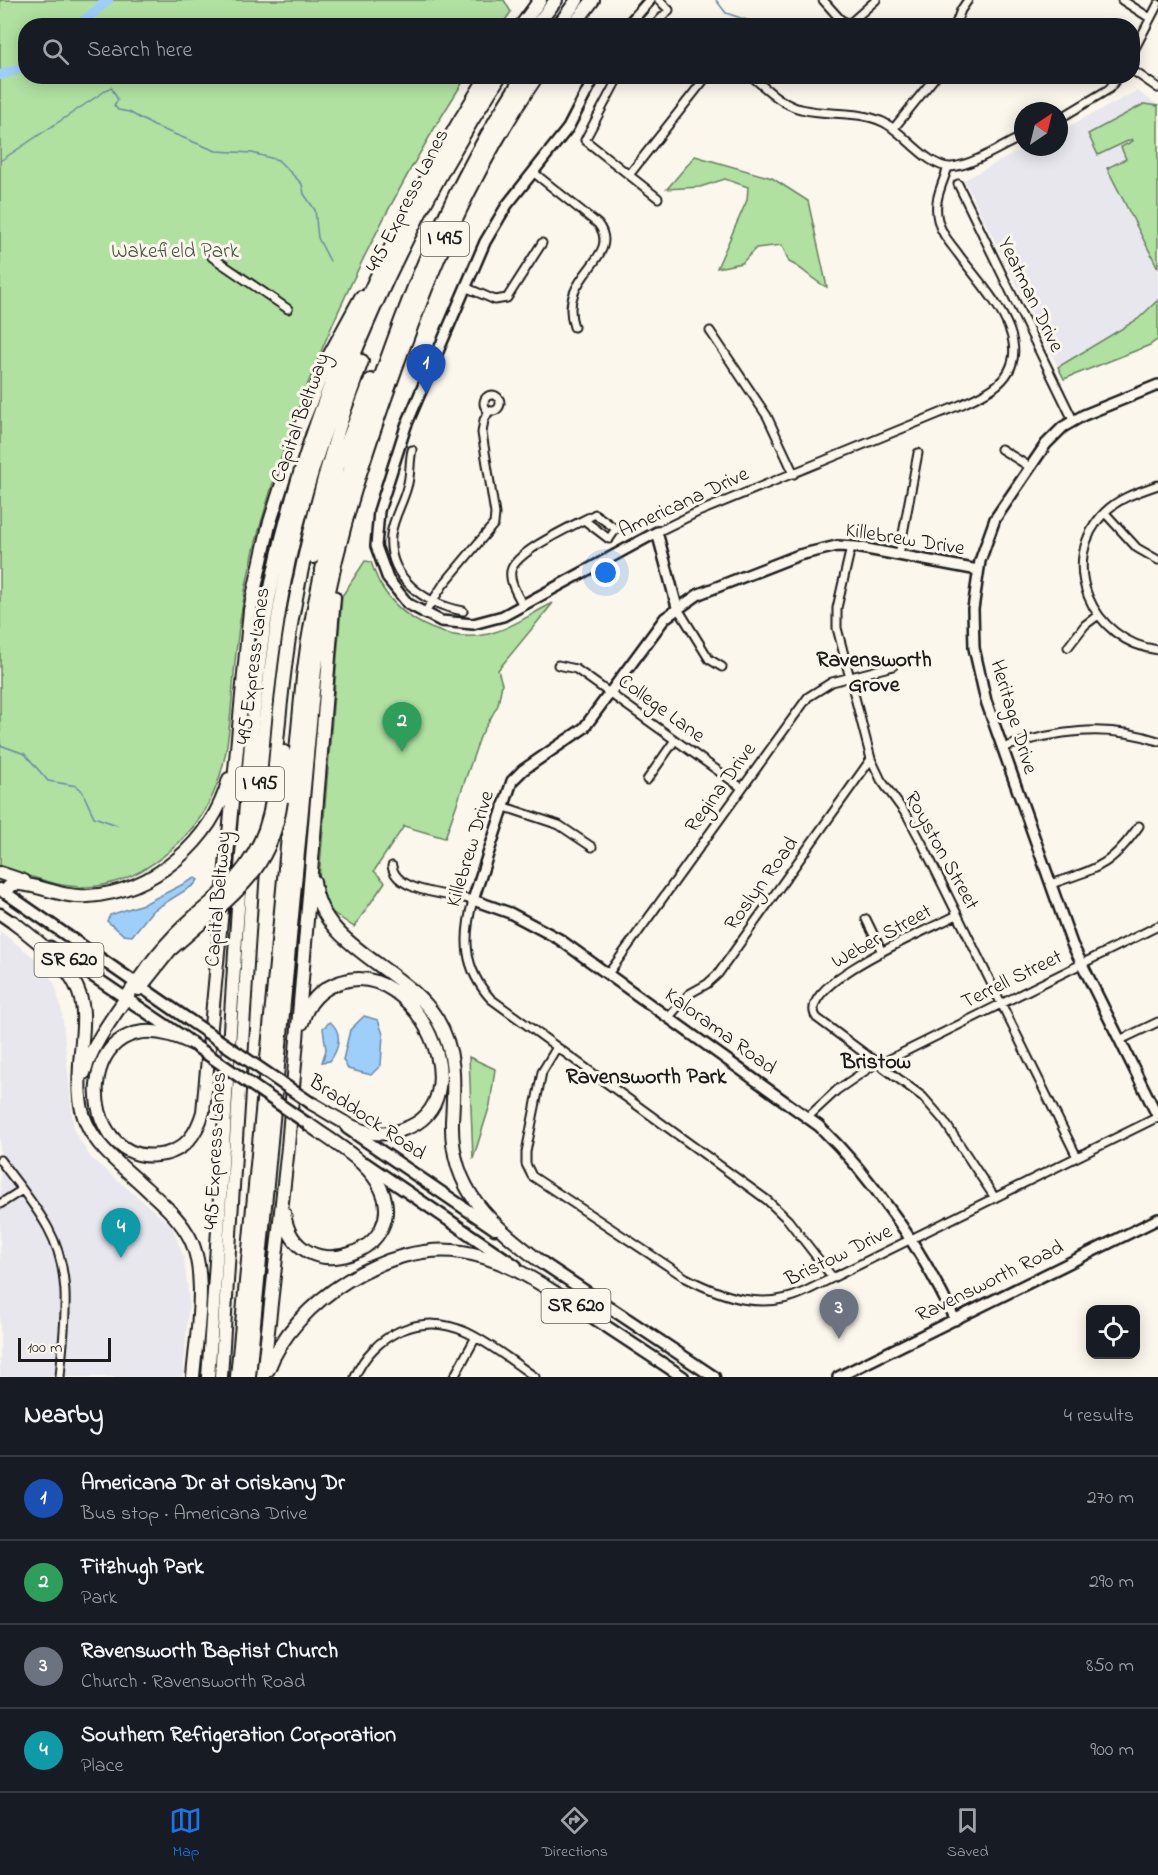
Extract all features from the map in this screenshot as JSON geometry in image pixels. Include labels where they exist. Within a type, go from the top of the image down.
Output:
[{"type":"highway","points":[[527,18],[540,0]]},
{"type":"highway","points":[[542,18],[556,0]]},
{"type":"highway","points":[[564,18],[577,0]]},
{"type":"highway","points":[[579,18],[593,0]]},
{"type":"highway","name":"Capital Beltway","points":[[208,1377],[237,910],[261,645],[269,597],[285,525],[319,419],[352,336],[402,223],[482,84]]},
{"type":"highway","name":"495 Express Lanes","points":[[221,1377],[248,930],[267,707],[278,617],[296,530],[331,421],[374,312],[418,217],[495,84]]},
{"type":"highway","name":"495 Express Lanes","points":[[237,1377],[303,677],[321,562],[343,487],[395,335],[437,227],[478,148],[518,84]]},
{"type":"highway","name":"I 495","points":[[249,1377],[315,670],[329,585],[344,521],[372,434],[441,246],[482,165],[532,84]]},
{"type":"highway","points":[[276,801],[292,621],[309,537],[352,388],[418,217]]},
{"type":"highway","points":[[191,1043],[164,1032],[143,1031],[122,1038],[106,1054],[98,1077],[99,1106],[110,1135],[123,1148],[148,1156],[170,1153],[188,1142],[202,1112],[218,965],[237,731],[250,609],[269,525],[284,473],[330,354],[402,223]]},
{"type":"highway","points":[[80,1104],[82,1081],[91,1052],[126,998],[139,984],[159,950],[198,920],[246,869],[267,827],[276,801],[294,659],[324,513],[348,438],[400,306],[437,227]]},
{"type":"highway","points":[[265,1377],[283,1194],[331,628],[344,521]]},
{"type":"highway","points":[[2,893],[9,887],[20,884],[51,892],[86,896],[106,894],[147,879],[183,855],[202,833],[219,807],[232,768],[237,731]]},
{"type":"highway","points":[[313,852],[317,894],[333,927],[415,991],[432,1011],[445,1034],[454,1072],[452,1122],[455,1152],[471,1198],[491,1222],[542,1263]]},
{"type":"highway","points":[[0,873],[51,892]]},
{"type":"highway","points":[[13,922],[54,956],[78,990],[83,1012],[79,1074],[80,1104],[87,1125],[102,1146],[172,1214],[193,1244],[199,1279],[193,1377]]},
{"type":"highway","points":[[296,1044],[303,1017],[315,998],[340,982],[365,980],[389,988],[406,1001],[426,1025],[438,1056],[440,1081],[435,1099],[423,1119],[411,1127],[385,1134],[362,1131],[311,1104]]},
{"type":"highway","points":[[283,1194],[285,1222],[291,1233],[308,1251],[323,1257],[337,1258],[362,1249],[373,1239],[384,1220],[383,1195],[372,1176],[308,1124]]},
{"type":"highway","points":[[265,1377],[274,1356],[290,1330],[320,1300],[359,1274],[408,1256],[433,1251],[473,1254],[504,1264],[557,1294]]},
{"type":"main road","name":"Braddock Road","points":[[2,893],[139,984],[542,1263],[714,1377]]},
{"type":"main road","name":"Braddock Road","points":[[0,914],[557,1294],[683,1377]]},
{"type":"street","points":[[634,18],[650,0]]},
{"type":"street","points":[[659,0],[669,10],[662,18]]},
{"type":"street","points":[[823,0],[839,18]]},
{"type":"street","points":[[856,18],[876,0]]},
{"type":"street","points":[[1122,0],[1150,18]]},
{"type":"street","points":[[958,18],[964,1]]},
{"type":"street","points":[[1140,38],[1158,4]]},
{"type":"street","points":[[1140,76],[1158,88]]},
{"type":"street","name":"Americana Drive","points":[[591,84],[568,128],[497,220],[465,286],[406,426],[376,524],[379,558],[388,579],[404,599],[424,614],[450,623],[473,624],[494,620],[657,532],[985,393],[997,385],[1008,370],[1014,346],[1010,327],[944,235],[937,217],[936,197],[948,167]]},
{"type":"street","points":[[615,84],[585,140],[658,198]]},
{"type":"street","points":[[629,175],[701,84]]},
{"type":"street","points":[[761,84],[779,99],[800,109],[867,117],[894,128],[924,155],[948,167],[962,165],[1014,140]]},
{"type":"street","points":[[894,128],[930,84]]},
{"type":"street","points":[[1068,114],[1109,89],[1113,84]]},
{"type":"street","points":[[533,172],[590,217],[604,234],[600,254],[572,294],[569,311],[574,327]]},
{"type":"street","name":"Yeatman Drive","points":[[958,184],[1073,420]]},
{"type":"street","points":[[465,286],[495,300],[507,298],[542,243]]},
{"type":"street","points":[[212,257],[288,309]]},
{"type":"street","points":[[710,331],[772,425],[794,474]]},
{"type":"street","name":"Heritage Drive","points":[[1158,385],[1073,420],[1054,435],[1030,467],[990,530],[978,570],[973,609],[974,648],[986,701],[1051,884],[1081,964],[1158,1117]]},
{"type":"street","points":[[424,614],[494,524],[495,514],[482,433],[484,420],[489,411]]},
{"type":"street","points":[[1001,448],[1030,467]]},
{"type":"street","points":[[412,450],[408,483],[395,519],[391,546],[404,578],[419,594],[432,602],[464,611]]},
{"type":"street","points":[[899,555],[918,453]]},
{"type":"street","points":[[1158,485],[1124,498],[1105,513],[1089,536],[1082,557],[1085,589],[1097,616],[1110,629],[1129,642],[1158,650]]},
{"type":"street","points":[[1105,513],[1137,548],[1158,560]]},
{"type":"street","points":[[523,606],[511,577],[514,562],[523,554],[584,520]]},
{"type":"street","points":[[657,532],[677,608],[709,659],[722,667]]},
{"type":"street","name":"Killebrew Drive","points":[[833,1278],[788,1220],[767,1200],[496,1004],[476,980],[468,961],[465,942],[473,900],[502,806],[516,776],[584,728],[658,627],[677,608],[699,594],[799,555],[825,548],[851,547],[978,570]]},
{"type":"street","name":"Royston Street","points":[[851,547],[836,619],[838,638],[871,759],[881,780],[908,817],[1077,1157]]},
{"type":"street","points":[[1068,646],[1085,625],[1097,616]]},
{"type":"street","name":"College Lane","points":[[558,665],[576,669],[742,788]]},
{"type":"street","name":"Regina Drive","points":[[608,974],[807,697],[822,686],[893,666]]},
{"type":"street","points":[[1002,748],[1050,734],[1084,730],[1120,732],[1158,741]]},
{"type":"street","points":[[647,780],[675,740]]},
{"type":"street","name":"Roslyn Road","points":[[669,1017],[689,994],[707,984],[718,974],[871,759]]},
{"type":"street","points":[[502,806],[559,825],[592,847]]},
{"type":"street","points":[[1051,884],[1107,863],[1121,850],[1139,826]]},
{"type":"street","name":"Kalorama Road","points":[[392,866],[397,879],[407,886],[473,900],[510,913],[548,932],[808,1117],[846,1156],[911,1239],[930,1269],[955,1320]]},
{"type":"street","name":"Weber Street","points":[[957,915],[841,975],[823,992],[813,1006],[818,1018],[911,1086],[937,1112],[995,1198]]},
{"type":"street","points":[[866,919],[882,952]]},
{"type":"street","name":"Terrell Street","points":[[808,1117],[837,1090],[879,1063],[1158,926]]},
{"type":"street","points":[[1120,1040],[1158,1022]]},
{"type":"street","name":"Bristow Drive","points":[[557,1047],[542,1072],[525,1152],[528,1169],[537,1180],[686,1278],[709,1288],[769,1303],[792,1298],[1158,1117]]},
{"type":"street","points":[[0,1160],[48,1228],[63,1270],[66,1303],[60,1377]]},
{"type":"street","points":[[0,1204],[22,1190]]},
{"type":"street","name":"Ravensworth Road","points":[[838,1377],[857,1373],[955,1320],[1158,1219]]},
{"type":"street","points":[[355,1377],[374,1347],[402,1330],[434,1324],[456,1328],[476,1337],[535,1377]]},
{"type":"street","points":[[454,1377],[476,1337]]},
{"type":"shaded area","points":[[1137,91],[1158,105],[1158,300],[1138,319],[1058,367],[964,180],[1014,154],[1014,156],[1068,156],[1068,126]]},
{"type":"shaded area","points":[[0,931],[37,960],[55,984],[62,1013],[74,1131],[91,1158],[172,1226],[184,1258],[189,1301],[183,1377],[0,1377]]},
{"type":"green space","name":"Wakefield Park","points":[[0,0],[504,0],[511,12],[507,18],[18,18],[18,84],[462,84],[433,130],[372,241],[319,355],[296,414],[251,561],[239,630],[224,760],[209,802],[197,822],[172,849],[141,871],[124,879],[88,887],[69,886],[0,867]]},
{"type":"green space","points":[[1144,104],[1158,106],[1158,268],[1107,168],[1126,159],[1121,147],[1133,141],[1132,139],[1098,155],[1088,134]]},
{"type":"green space","points":[[695,156],[772,178],[808,201],[827,287],[789,262],[782,245],[756,248],[742,263],[717,268],[747,200],[748,187],[725,179],[700,187],[667,189]]},
{"type":"green space","points":[[1158,300],[1158,339],[1150,345],[1064,379],[1058,367],[1138,319]]},
{"type":"green space","points":[[365,561],[371,562],[382,587],[403,611],[431,628],[447,633],[479,636],[495,632],[553,603],[498,670],[502,684],[498,705],[480,737],[445,838],[404,826],[374,871],[385,882],[354,927],[329,910],[319,879],[342,596]]},
{"type":"green space","points":[[469,1057],[495,1069],[490,1105],[473,1159]]},
{"type":"water","points":[[195,878],[198,880],[194,885],[152,911],[132,936],[124,935],[107,921],[110,915],[146,903]]},
{"type":"water","points":[[364,1016],[378,1020],[383,1034],[381,1065],[371,1075],[348,1069],[343,1060],[350,1030]]},
{"type":"water","points":[[330,1022],[337,1031],[336,1051],[330,1061],[322,1062],[326,1050],[323,1028]]},
{"type":"waterway","points":[[87,18],[108,0]]},
{"type":"waterway","points":[[716,0],[726,13],[741,18]]},
{"type":"waterway","points":[[0,75],[18,69]]},
{"type":"waterway","points":[[0,161],[111,87],[118,100],[114,105],[118,110],[129,112],[154,126],[216,151],[252,153],[278,160],[302,184],[304,194],[315,210],[318,238],[330,261]]},
{"type":"waterway","points":[[0,745],[25,754],[48,781],[77,786],[82,791],[94,817],[117,825]]},
{"type":"place","name":"Americana Dr at Oriskany Dr","points":[[426,394]]},
{"type":"place","name":"Fitzhugh Park","points":[[402,752]]},
{"type":"place","name":"Southern Refrigeration Corporation","points":[[121,1258]]},
{"type":"place","name":"Ravensworth Baptist Church","points":[[839,1339]]},
{"type":"district","name":"Ravensworth Grove","points":[[874,674]]},
{"type":"district","name":"Bristow","points":[[876,1063]]},
{"type":"district","name":"Ravensworth Park","points":[[646,1078]]}]
